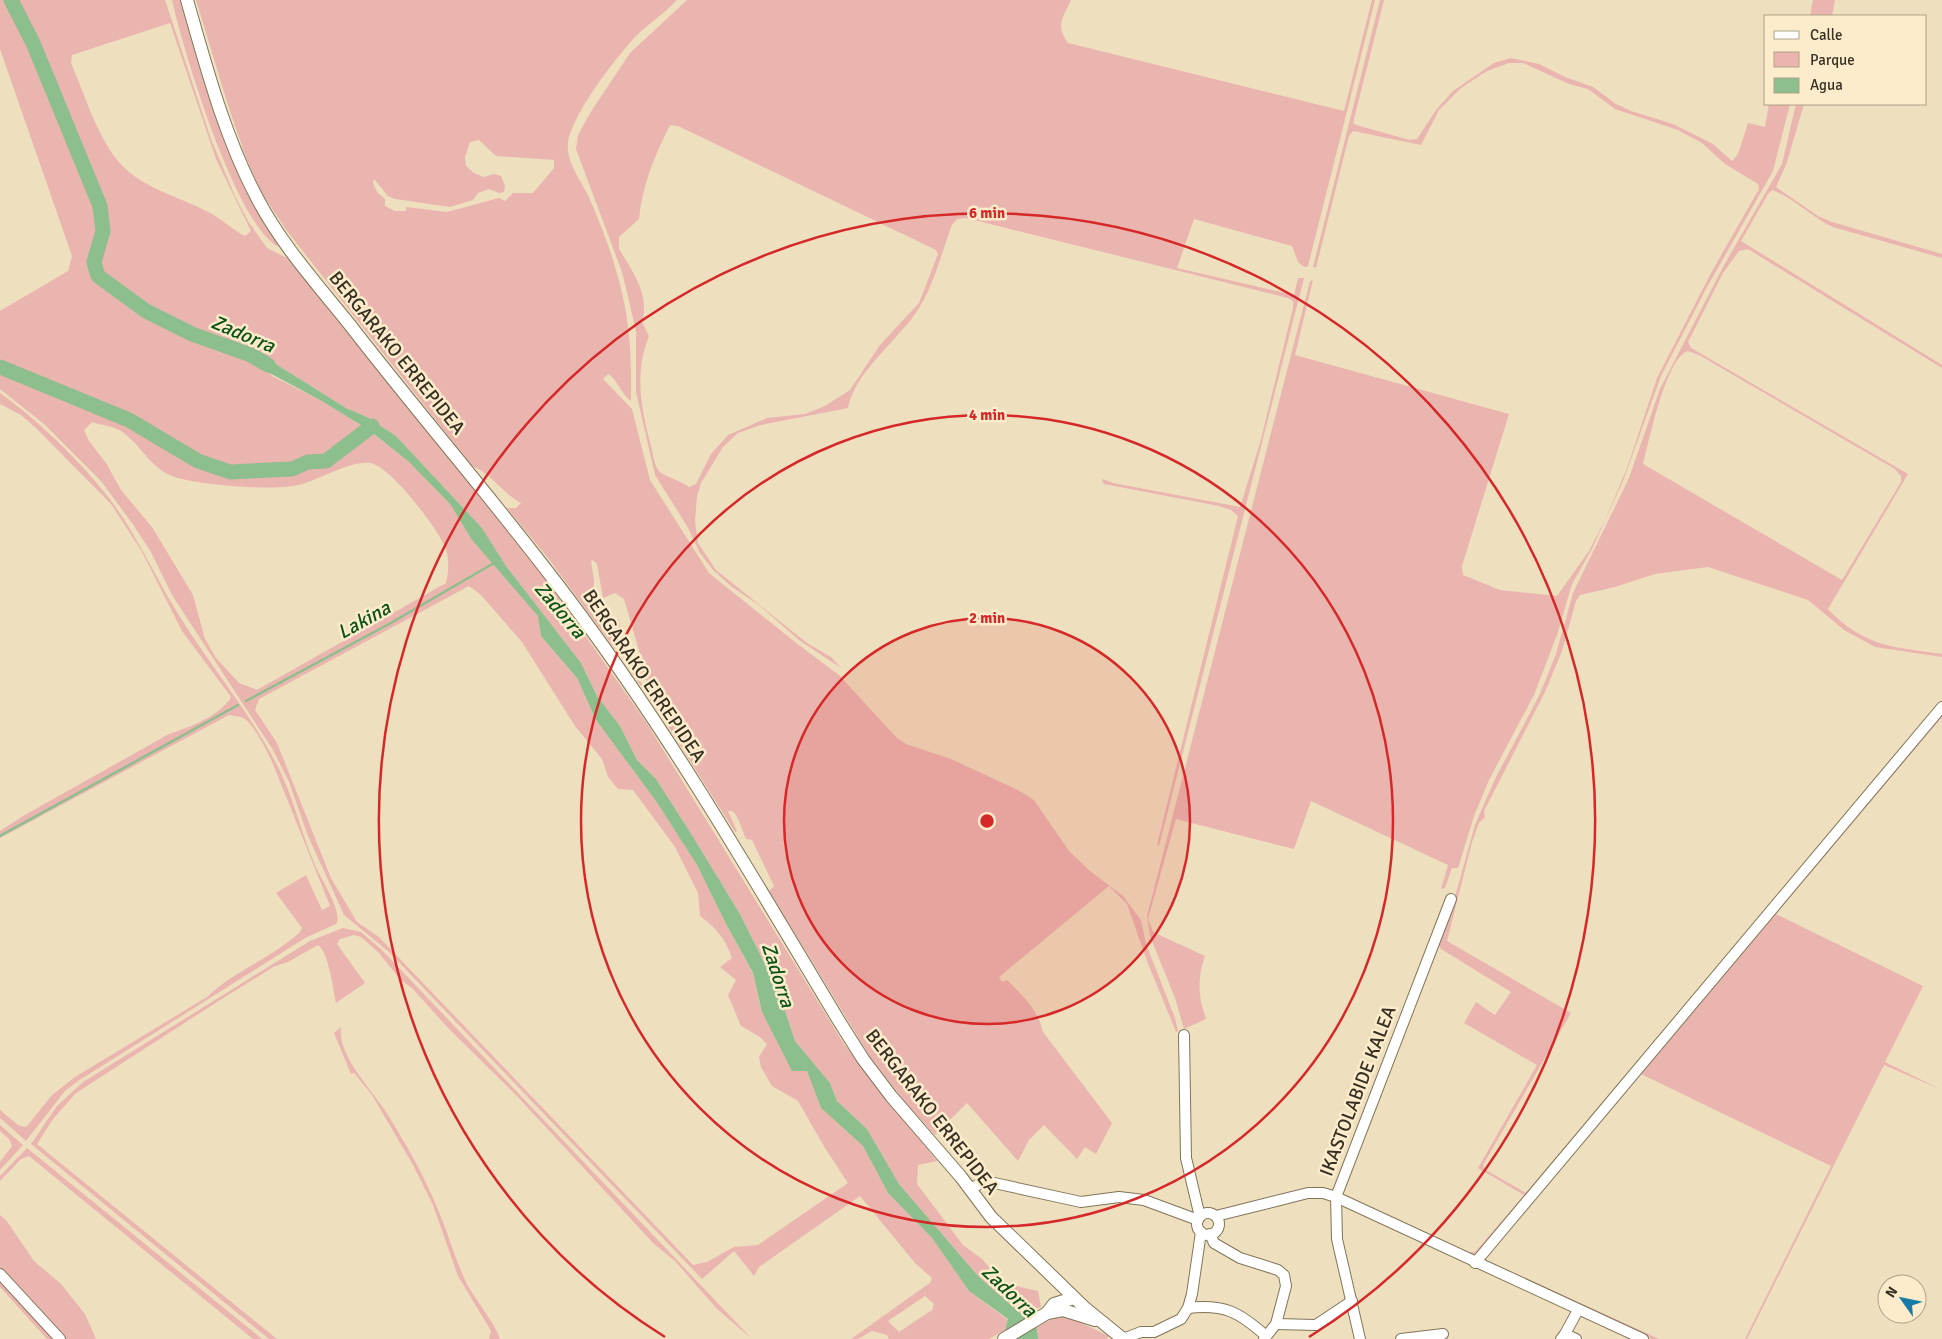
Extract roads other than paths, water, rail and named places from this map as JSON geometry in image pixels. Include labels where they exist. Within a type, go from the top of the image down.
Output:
[{"type":"street","name":"BERGARAKO ERREPIDEA","points":[[187,0],[236,154],[257,198],[281,237],[370,351],[520,534],[580,614],[660,728],[863,1059],[890,1096],[970,1189],[991,1217],[1074,1298],[1123,1339]]},
{"type":"street","points":[[1475,1263],[1942,707]]},
{"type":"street","name":"IKASTOLABIDE KALEA","points":[[1360,1339],[1337,1239],[1336,1197],[1451,900]]},
{"type":"street","points":[[1184,1035],[1186,1158],[1199,1219],[1198,1226],[1214,1243],[1240,1258],[1278,1270],[1284,1275],[1286,1286],[1276,1324],[1265,1337],[1248,1320],[1233,1312],[1211,1306],[1188,1308]]},
{"type":"street","points":[[970,1189],[985,1181],[1081,1202],[1119,1197],[1144,1200],[1199,1219]]},
{"type":"street","points":[[1199,1219],[1209,1213],[1216,1216],[1308,1193],[1324,1193],[1643,1339]]},
{"type":"street","points":[[1206,1233],[1218,1228],[1219,1222],[1216,1216]]},
{"type":"street","points":[[1123,1339],[1141,1332],[1153,1335],[1181,1319],[1188,1308],[1206,1233]]},
{"type":"street","points":[[0,1274],[60,1339]]},
{"type":"street","points":[[1055,1280],[1061,1291],[1060,1306]]},
{"type":"street","points":[[1004,1339],[1074,1298]]},
{"type":"street","points":[[1276,1324],[1316,1325],[1352,1301]]},
{"type":"street","points":[[1060,1306],[1102,1322]]},
{"type":"street","points":[[1576,1339],[1563,1336],[1578,1310]]},
{"type":"street","points":[[1401,1339],[1443,1334]]},
{"type":"water","points":[[255,351],[346,408],[367,417],[396,436],[482,528],[506,566],[581,663],[597,696],[620,726],[637,760],[656,779],[690,832],[740,914],[779,993],[795,1041],[830,1083],[837,1101],[867,1129],[899,1184],[979,1277],[1021,1314],[1026,1311],[1036,1324],[1038,1339],[1013,1339],[1005,1330],[1008,1319],[969,1291],[932,1238],[888,1193],[863,1146],[821,1108],[807,1071],[792,1071],[762,1012],[753,973],[697,865],[656,801],[596,720],[577,678],[541,636],[538,616],[472,540],[450,504],[409,462],[369,430],[320,400],[249,362]]},
{"type":"waterway","name":"Zadorra","points":[[11,0],[33,43],[100,206],[103,231],[94,262],[98,276],[146,311],[192,334],[251,355],[268,365]]},
{"type":"waterway","points":[[0,367],[129,420],[198,461],[230,472],[292,469],[308,462],[326,461],[372,426]]},
{"type":"waterway","name":"Lakina","points":[[246,701],[389,624],[494,563]]},
{"type":"waterway","name":"Lakina","points":[[0,836],[238,705]]}]
